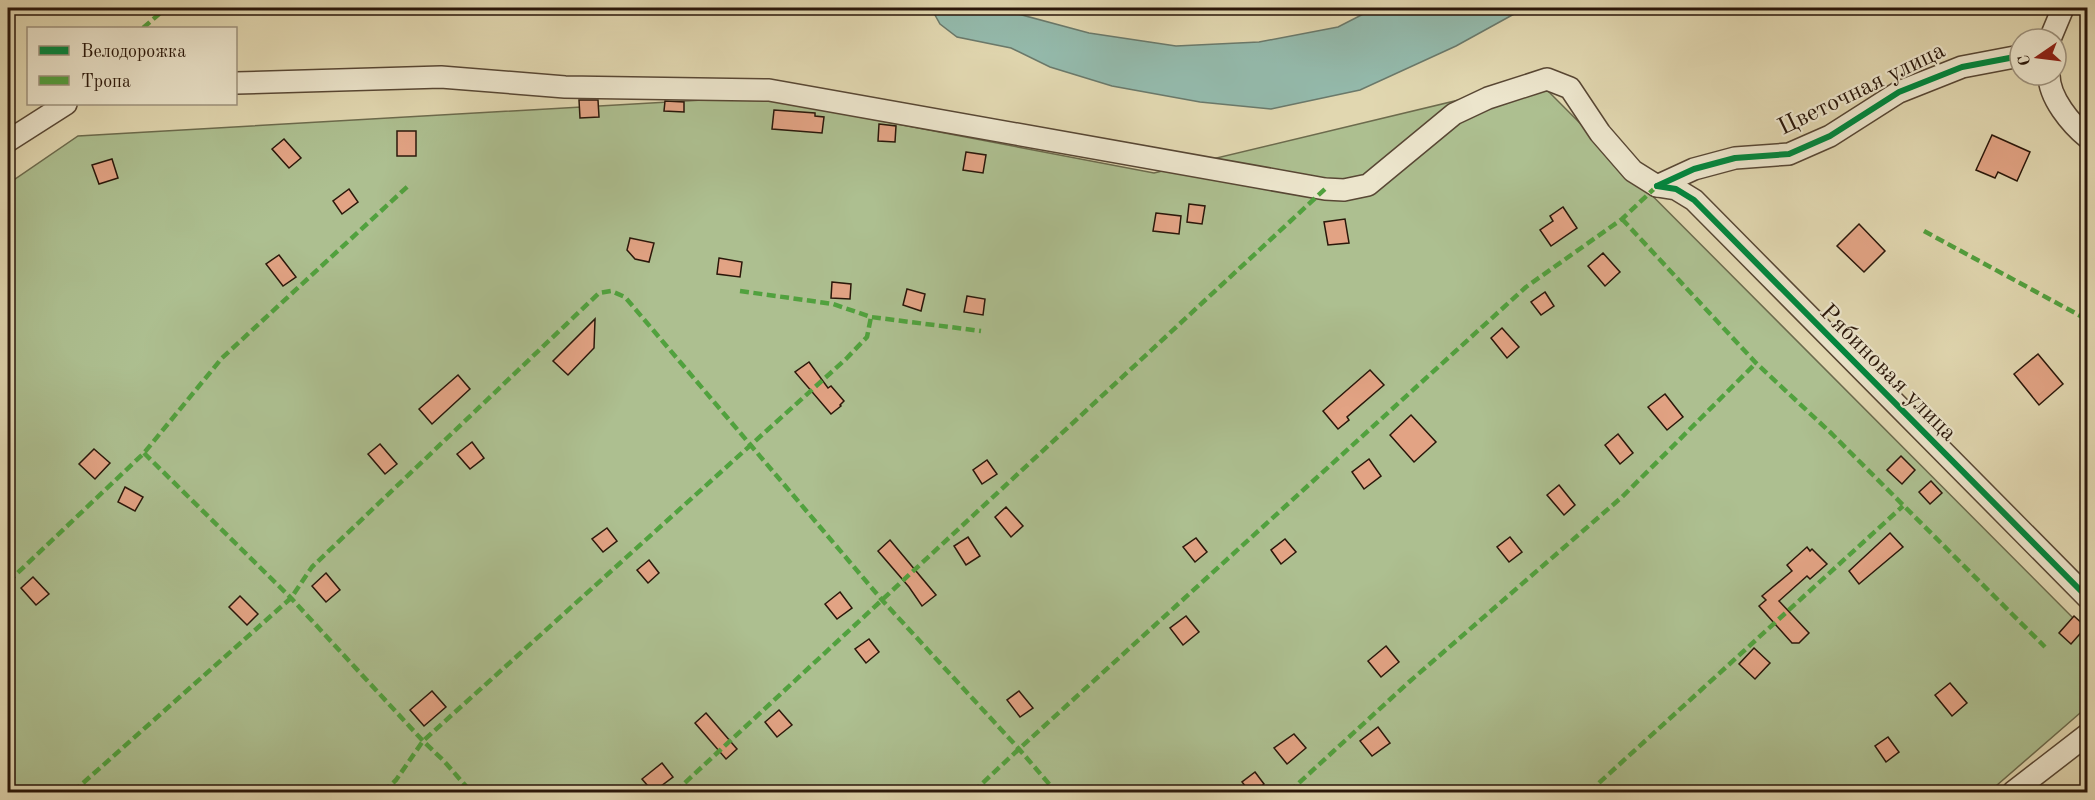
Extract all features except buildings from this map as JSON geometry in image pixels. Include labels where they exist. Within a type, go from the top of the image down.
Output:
[{"type":"street","points":[[2056,27],[2063,8]]},
{"type":"street","name":"Цветочная улица","points":[[1657,186],[1694,169],[1735,158],[1790,154],[1830,136],[1899,92],[1962,66],[2008,58]]},
{"type":"street","name":"Рябиновая улица","points":[[237,83],[441,77],[565,87],[770,90],[1324,189],[1344,190],[1368,185],[1454,114],[1488,98],[1547,79],[1570,88],[1600,133],[1633,171],[1657,186],[1676,189],[1694,200],[2088,598]]},
{"type":"street","points":[[2050,87],[2071,124],[2088,138]]},
{"type":"street","points":[[8,141],[64,105]]},
{"type":"street","points":[[2013,792],[2088,735]]},
{"type":"shaded area","points":[[935,8],[996,8],[1089,33],[1176,46],[1259,42],[1338,27],[1375,8],[1525,8],[1456,46],[1360,90],[1271,109],[1200,102],[1112,86],[1050,67],[1011,48],[957,37],[940,24],[935,15]]},
{"type":"shaded area","points":[[1538,81],[2087,632],[2087,707],[1989,792],[8,792],[8,184],[78,136],[755,97],[1154,173]]},
{"type":"marked path","points":[[144,27],[166,8]]},
{"type":"marked path","points":[[8,582],[144,453],[222,358],[408,186]]},
{"type":"marked path","points":[[973,792],[1526,287],[1622,219],[1657,186]]},
{"type":"marked path","points":[[675,792],[1325,189]]},
{"type":"marked path","points":[[1622,219],[1756,363],[1832,434],[2045,647]]},
{"type":"marked path","points":[[1924,231],[2088,320]]},
{"type":"marked path","points":[[73,792],[291,598],[312,567],[599,293],[611,291],[625,297],[882,600],[1056,792]]},
{"type":"marked path","points":[[740,291],[833,304],[871,317],[981,331]]},
{"type":"marked path","points":[[383,792],[396,780],[423,741],[846,359],[867,337],[871,317]]},
{"type":"marked path","points":[[1289,792],[1409,682],[1622,497],[1756,363]]},
{"type":"marked path","points":[[144,453],[291,598],[471,792]]},
{"type":"marked path","points":[[1589,792],[1903,506]]},
{"type":"cycle path","points":[[1657,186],[1694,169],[1735,158],[1789,154],[1830,136],[1899,92],[1962,67],[2008,58]]},
{"type":"cycle path","points":[[1657,186],[1676,189],[1694,200],[2088,598]]}]
